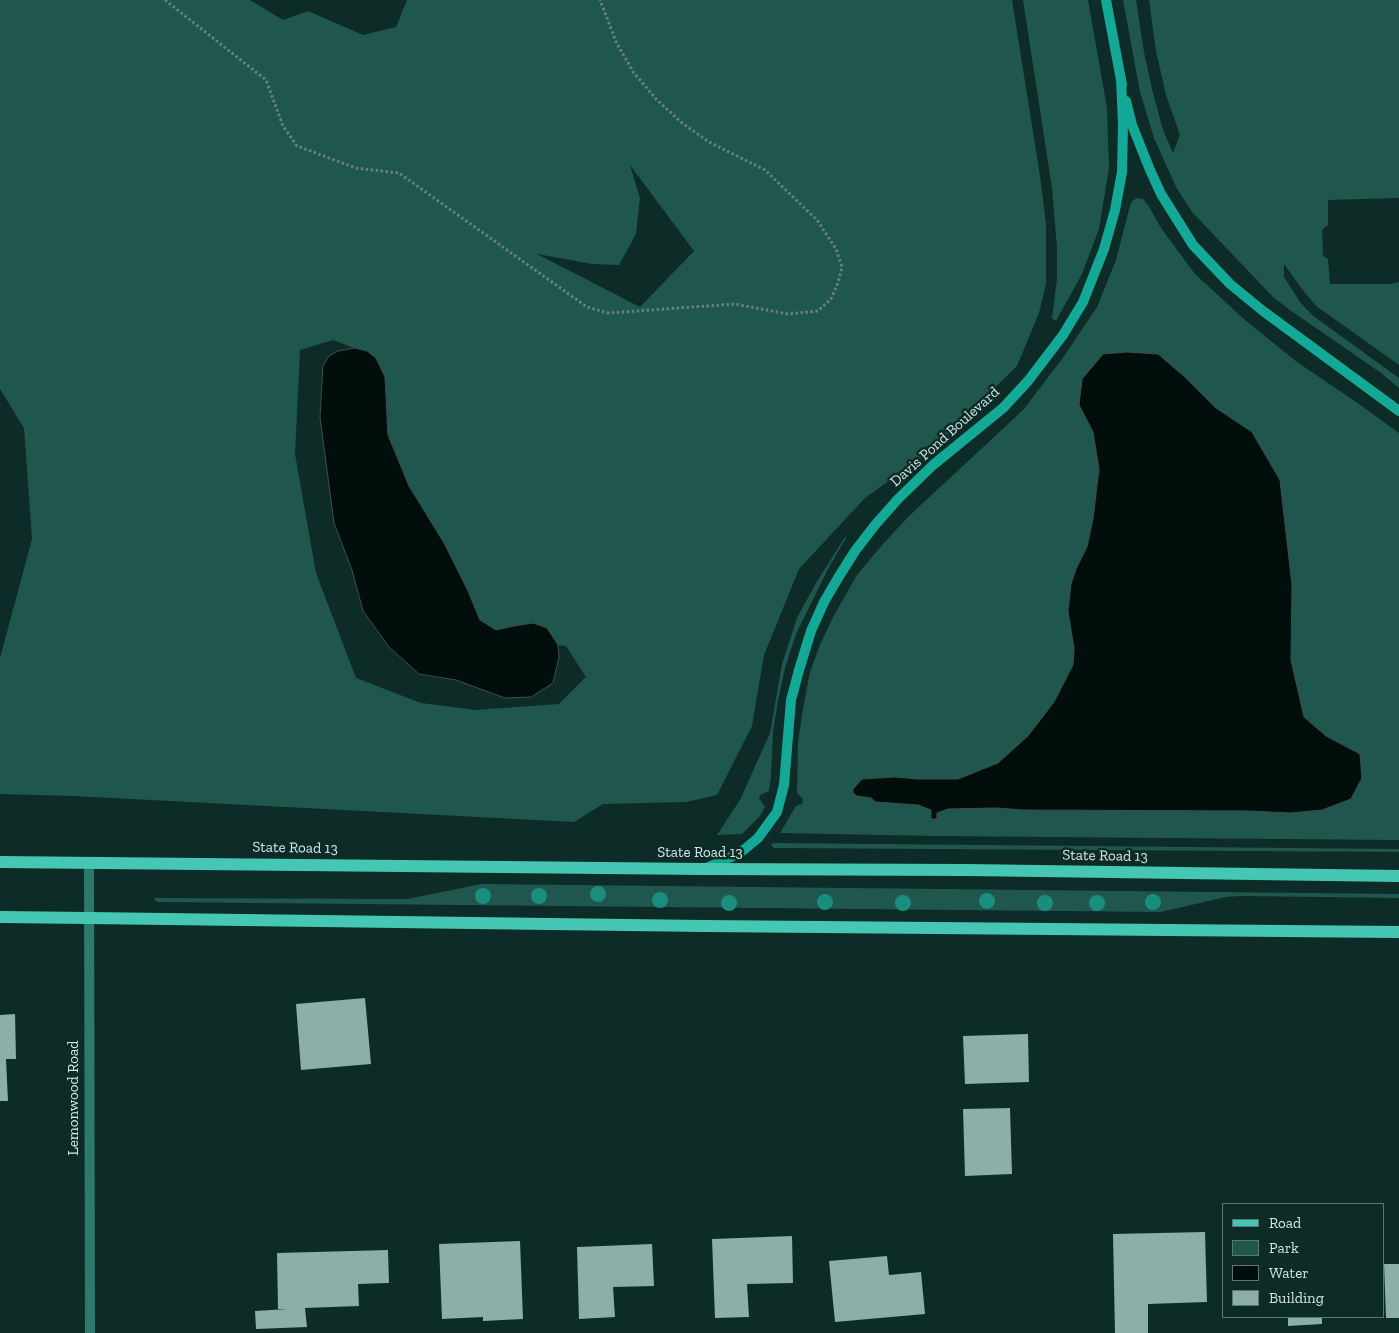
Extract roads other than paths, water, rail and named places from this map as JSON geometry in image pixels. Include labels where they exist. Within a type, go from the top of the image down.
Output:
[{"type":"main road","name":"State Road 13","points":[[0,862],[703,870],[967,870],[1399,876]]},
{"type":"main road","points":[[0,918],[1399,932]]},
{"type":"street","name":"Davis Pond Boulevard","points":[[1106,0],[1132,124],[1150,170],[1162,194],[1193,245],[1230,284],[1263,311],[1399,411]]},
{"type":"street","name":"Davis Pond Boulevard","points":[[703,870],[740,853],[758,838],[777,812],[784,785],[792,700],[799,670],[824,602],[855,551],[898,499],[933,465],[1003,408],[1028,381],[1062,335],[1083,302],[1104,249],[1119,191],[1122,172],[1123,125],[1121,78]]},
{"type":"street","name":"Lemonwood Road","points":[[89,862],[90,1333]]},
{"type":"water","points":[[355,348],[367,351],[376,358],[385,377],[388,435],[409,486],[444,543],[480,620],[496,630],[533,623],[547,628],[558,645],[559,657],[553,683],[531,697],[505,698],[456,680],[419,674],[389,647],[363,611],[352,570],[334,523],[320,417],[323,366],[329,356],[338,351]]},
{"type":"water","points":[[1127,352],[1158,354],[1185,377],[1216,408],[1252,432],[1280,480],[1292,585],[1291,660],[1304,717],[1326,736],[1360,754],[1362,778],[1351,799],[1322,810],[1291,813],[1248,811],[1022,810],[997,808],[948,809],[937,813],[937,819],[931,819],[931,810],[918,805],[876,802],[871,798],[857,796],[853,793],[853,789],[862,779],[895,777],[958,779],[998,763],[1028,736],[1054,702],[1073,665],[1074,648],[1068,611],[1071,584],[1087,547],[1093,519],[1099,469],[1093,432],[1079,405],[1082,379],[1103,354]]}]
